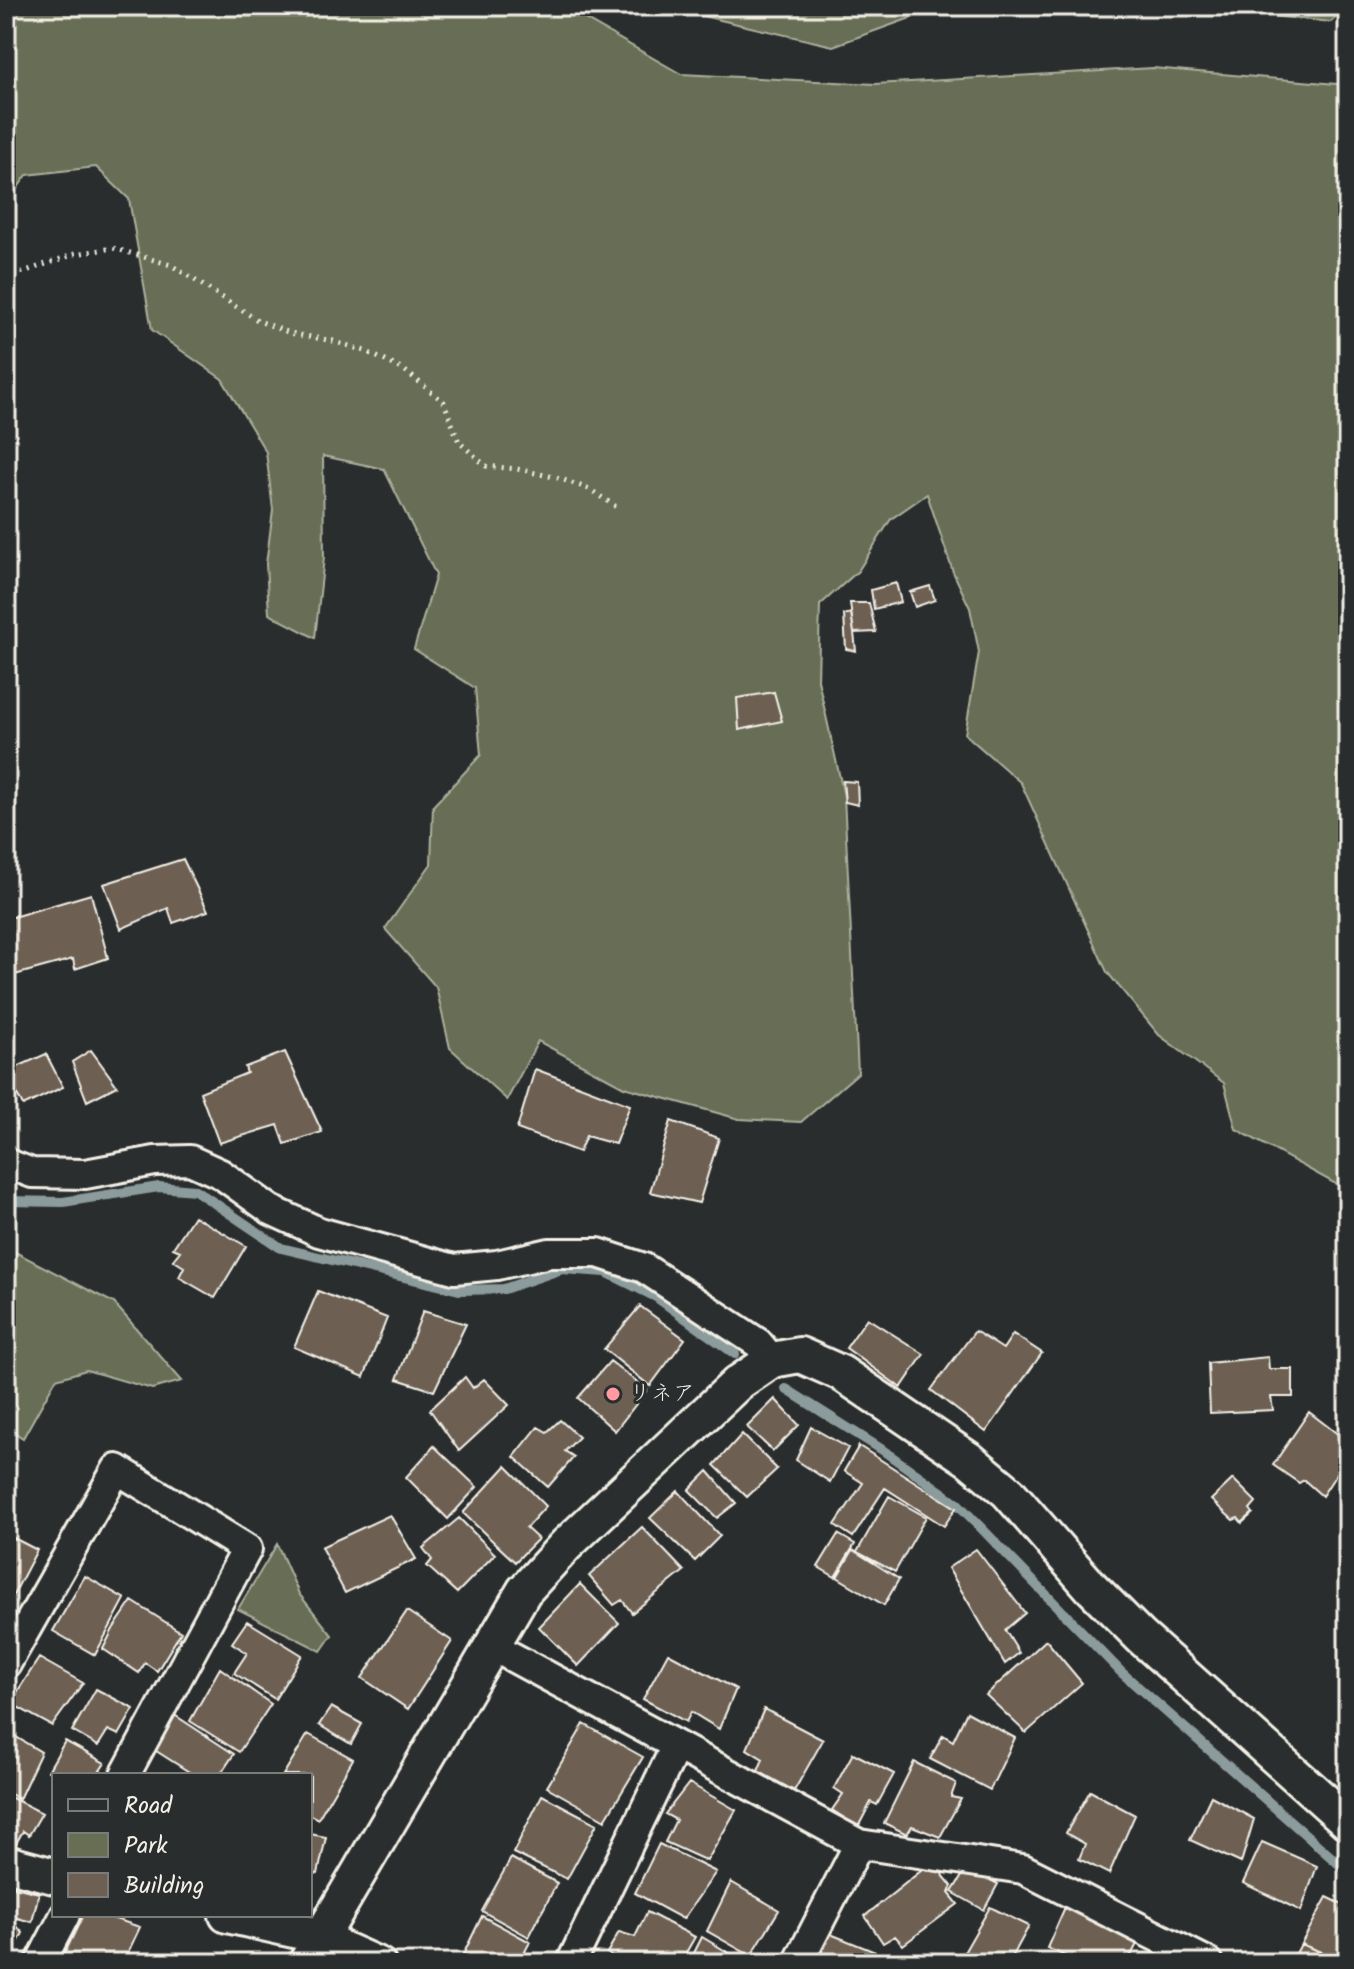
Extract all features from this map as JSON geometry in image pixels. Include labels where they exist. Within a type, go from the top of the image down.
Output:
[{"type":"street","points":[[6,1163],[32,1173],[85,1174],[155,1161],[190,1160],[221,1174],[271,1210],[319,1232],[454,1269],[497,1265],[549,1253],[598,1253],[644,1268],[758,1343],[772,1360]]},
{"type":"street","points":[[313,1950],[524,1591],[566,1545],[738,1383],[772,1360],[800,1355],[841,1373],[971,1461],[1008,1492],[1091,1587],[1141,1637],[1348,1822]]},
{"type":"street","points":[[6,1664],[117,1469],[247,1549],[126,1773]]},
{"type":"street","points":[[490,1645],[859,1844],[1023,1869],[1209,1963]]},
{"type":"street","points":[[571,1963],[676,1746]]},
{"type":"street","points":[[798,1963],[859,1844]]},
{"type":"street","points":[[6,1863],[52,1875]]},
{"type":"street","points":[[40,1963],[64,1917]]},
{"type":"street","points":[[232,1917],[313,1950],[381,1963]]},
{"type":"path","points":[[6,278],[75,254],[113,248],[171,265],[259,321],[290,333],[365,351],[404,370],[444,402],[459,442],[486,466],[558,478],[589,489],[618,508]]},
{"type":"green space","points":[[6,6],[562,6],[681,74],[875,84],[1153,68],[1348,85],[1348,1188],[1236,1129],[1224,1083],[1159,1035],[1107,972],[1021,783],[965,734],[979,652],[970,608],[953,572],[927,494],[891,519],[858,571],[820,605],[818,680],[844,796],[858,1073],[801,1122],[739,1119],[624,1087],[538,1041],[507,1100],[450,1048],[436,987],[385,929],[431,864],[433,806],[481,755],[475,688],[414,649],[436,575],[384,469],[323,456],[324,557],[315,638],[269,614],[266,564],[273,510],[266,452],[222,379],[152,330],[129,199],[96,167],[27,175],[6,204]]},
{"type":"green space","points":[[675,6],[944,6],[833,46],[690,13]]},
{"type":"green space","points":[[1237,6],[1348,6],[1331,22],[1262,15]]},
{"type":"green space","points":[[6,1243],[15,1252],[114,1303],[182,1381],[152,1389],[86,1370],[56,1379],[23,1438],[6,1427]]},
{"type":"green space","points":[[277,1544],[299,1594],[332,1635],[321,1651],[238,1609]]},
{"type":"building","points":[[896,583],[901,602],[874,609],[871,590]]},
{"type":"building","points":[[930,586],[935,600],[915,607],[910,592]]},
{"type":"building","points":[[850,603],[869,603],[876,632],[854,633]]},
{"type":"building","points":[[851,613],[856,651],[846,649],[844,615]]},
{"type":"building","points":[[774,692],[782,721],[739,730],[737,698]]},
{"type":"building","points":[[843,781],[857,782],[858,805],[845,802]]},
{"type":"building","points":[[183,859],[208,911],[173,923],[168,908],[121,929],[104,884]]},
{"type":"building","points":[[91,894],[108,958],[75,969],[73,959],[11,976],[6,961],[6,919]]},
{"type":"building","points":[[91,1050],[117,1086],[87,1101],[72,1062]]},
{"type":"building","points":[[285,1052],[322,1132],[285,1144],[278,1125],[219,1143],[200,1092],[247,1073],[245,1067]]},
{"type":"building","points":[[46,1054],[63,1087],[23,1106],[6,1072]]},
{"type":"building","points":[[535,1069],[630,1105],[615,1144],[586,1136],[579,1152],[517,1129]]},
{"type":"building","points":[[671,1121],[719,1138],[699,1203],[650,1192]]},
{"type":"building","points":[[194,1216],[246,1246],[215,1298],[179,1277],[184,1267],[173,1260],[180,1251],[173,1248]]},
{"type":"building","points":[[318,1291],[387,1318],[364,1377],[294,1347]]},
{"type":"building","points":[[640,1306],[685,1339],[650,1386],[604,1349]]},
{"type":"building","points":[[423,1311],[466,1324],[434,1391],[397,1379]]},
{"type":"building","points":[[867,1318],[924,1354],[901,1388],[846,1348]]},
{"type":"building","points":[[975,1331],[1003,1349],[1013,1334],[1042,1353],[986,1432],[931,1390]]},
{"type":"building","points":[[1268,1357],[1269,1369],[1293,1369],[1293,1397],[1271,1397],[1273,1410],[1210,1413],[1208,1363]]},
{"type":"building","name":"リネア","points":[[610,1361],[647,1390],[615,1431],[578,1398]]},
{"type":"building","points":[[465,1377],[473,1388],[484,1379],[509,1405],[459,1451],[430,1410]]},
{"type":"building","points":[[775,1399],[799,1425],[773,1451],[747,1427]]},
{"type":"building","points":[[1309,1412],[1348,1442],[1348,1456],[1322,1496],[1304,1480],[1299,1483],[1273,1465]]},
{"type":"building","points":[[560,1420],[579,1437],[565,1451],[574,1457],[548,1487],[514,1457],[538,1427],[547,1432]]},
{"type":"building","points":[[811,1427],[848,1448],[830,1482],[796,1460]]},
{"type":"building","points":[[742,1434],[777,1469],[747,1497],[714,1465]]},
{"type":"building","points":[[434,1446],[477,1487],[448,1519],[406,1477]]},
{"type":"building","points":[[859,1446],[956,1508],[944,1526],[885,1488],[853,1537],[835,1525],[863,1483],[844,1471]]},
{"type":"building","points":[[506,1466],[546,1506],[526,1528],[538,1539],[515,1562],[463,1513]]},
{"type":"building","points":[[708,1471],[736,1503],[717,1518],[689,1490]]},
{"type":"building","points":[[1233,1479],[1256,1502],[1250,1509],[1253,1513],[1242,1523],[1238,1518],[1233,1520],[1211,1500]]},
{"type":"building","points":[[678,1491],[720,1536],[695,1561],[650,1518]]},
{"type":"building","points":[[889,1496],[926,1517],[895,1572],[857,1552]]},
{"type":"building","points":[[390,1515],[416,1559],[345,1593],[321,1547]]},
{"type":"building","points":[[459,1518],[495,1554],[457,1593],[427,1566],[432,1560],[423,1548]]},
{"type":"building","points":[[642,1527],[684,1571],[632,1613],[622,1600],[614,1605],[589,1576]]},
{"type":"building","points":[[6,1534],[37,1550],[6,1609]]},
{"type":"building","points":[[838,1534],[855,1544],[835,1577],[818,1567]]},
{"type":"building","points":[[976,1549],[1025,1613],[1005,1630],[1019,1653],[1005,1664],[948,1568]]},
{"type":"building","points":[[853,1550],[899,1579],[884,1605],[837,1577]]},
{"type":"building","points":[[85,1576],[125,1599],[95,1655],[53,1631]]},
{"type":"building","points":[[580,1584],[619,1623],[578,1666],[539,1627]]},
{"type":"building","points":[[132,1601],[181,1632],[157,1671],[145,1663],[139,1673],[103,1649]]},
{"type":"building","points":[[407,1611],[452,1641],[408,1709],[362,1678]]},
{"type":"building","points":[[247,1621],[302,1655],[275,1699],[234,1673],[247,1653],[232,1643]]},
{"type":"building","points":[[1046,1640],[1082,1683],[1026,1733],[986,1695]]},
{"type":"building","points":[[668,1653],[736,1689],[719,1729],[691,1712],[686,1722],[643,1699]]},
{"type":"building","points":[[39,1658],[83,1683],[52,1726],[10,1703]]},
{"type":"building","points":[[220,1668],[271,1704],[239,1752],[190,1721]]},
{"type":"building","points":[[96,1689],[134,1709],[119,1735],[108,1730],[98,1746],[72,1731]]},
{"type":"building","points":[[331,1707],[362,1724],[351,1744],[319,1725]]},
{"type":"building","points":[[764,1709],[823,1740],[794,1791],[758,1771],[763,1759],[747,1749]]},
{"type":"building","points":[[967,1712],[1015,1738],[990,1790],[930,1759],[943,1735],[953,1741]]},
{"type":"building","points":[[173,1714],[234,1754],[221,1773],[191,1773],[153,1749]]},
{"type":"building","points":[[584,1724],[643,1757],[605,1820],[547,1787]]},
{"type":"building","points":[[1348,1727],[1348,1751],[1337,1735]]},
{"type":"building","points":[[6,1731],[41,1752],[19,1799],[6,1791]]},
{"type":"building","points":[[308,1734],[353,1759],[318,1819],[312,1816],[312,1773],[284,1773]]},
{"type":"building","points":[[65,1741],[105,1763],[98,1773],[48,1771]]},
{"type":"building","points":[[853,1753],[894,1774],[877,1805],[871,1802],[858,1827],[832,1810],[843,1794],[834,1788]]},
{"type":"building","points":[[914,1762],[956,1783],[951,1797],[961,1799],[940,1837],[912,1826],[907,1834],[884,1823]]},
{"type":"building","points":[[689,1783],[736,1810],[707,1861],[665,1842],[676,1820],[665,1814]]},
{"type":"building","points":[[1090,1791],[1135,1815],[1109,1874],[1079,1859],[1085,1844],[1066,1833]]},
{"type":"building","points":[[6,1795],[42,1813],[29,1835],[23,1831],[11,1852],[6,1849]]},
{"type":"building","points":[[542,1795],[597,1824],[567,1879],[513,1853]]},
{"type":"building","points":[[1211,1796],[1254,1819],[1241,1863],[1190,1840]]},
{"type":"building","points":[[312,1834],[326,1837],[318,1874],[312,1873]]},
{"type":"building","points":[[1262,1842],[1317,1866],[1301,1911],[1243,1883]]},
{"type":"building","points":[[659,1844],[716,1872],[683,1919],[635,1893]]},
{"type":"building","points":[[511,1858],[557,1883],[529,1937],[482,1911]]},
{"type":"building","points":[[932,1862],[952,1886],[949,1893],[958,1904],[903,1945],[895,1936],[883,1943],[865,1916]]},
{"type":"building","points":[[967,1868],[998,1884],[984,1910],[952,1892]]},
{"type":"building","points":[[731,1882],[779,1910],[751,1956],[707,1931]]},
{"type":"building","points":[[6,1885],[39,1893],[32,1922],[6,1915]]},
{"type":"building","points":[[1327,1897],[1348,1907],[1348,1963],[1301,1944]]},
{"type":"building","points":[[990,1907],[1029,1926],[1009,1963],[958,1963]]},
{"type":"building","points":[[1065,1907],[1138,1942],[1127,1963],[1081,1963],[1047,1948]]},
{"type":"building","points":[[647,1912],[695,1937],[680,1963],[623,1963],[607,1953],[619,1932],[635,1937]]},
{"type":"building","points":[[482,1916],[530,1942],[519,1963],[459,1963]]},
{"type":"building","points":[[82,1917],[109,1917],[140,1927],[123,1963],[60,1963]]},
{"type":"building","points":[[6,1920],[14,1923],[23,1933],[14,1950],[6,1953]]},
{"type":"building","points":[[823,1931],[878,1953],[874,1963],[809,1963]]},
{"type":"building","points":[[702,1937],[746,1963],[689,1963]]},
{"type":"building","points":[[1301,1944],[1339,1960],[1337,1963],[1291,1963]]},
{"type":"waterway","points":[[6,1201],[63,1202],[159,1187],[195,1190],[281,1248],[459,1290],[504,1289],[562,1269],[606,1272],[656,1297],[735,1354]]},
{"type":"waterway","points":[[786,1389],[881,1449],[957,1503],[1121,1672],[1348,1872]]},
{"type":"place","name":"リネア","points":[[613,1394]]}]
